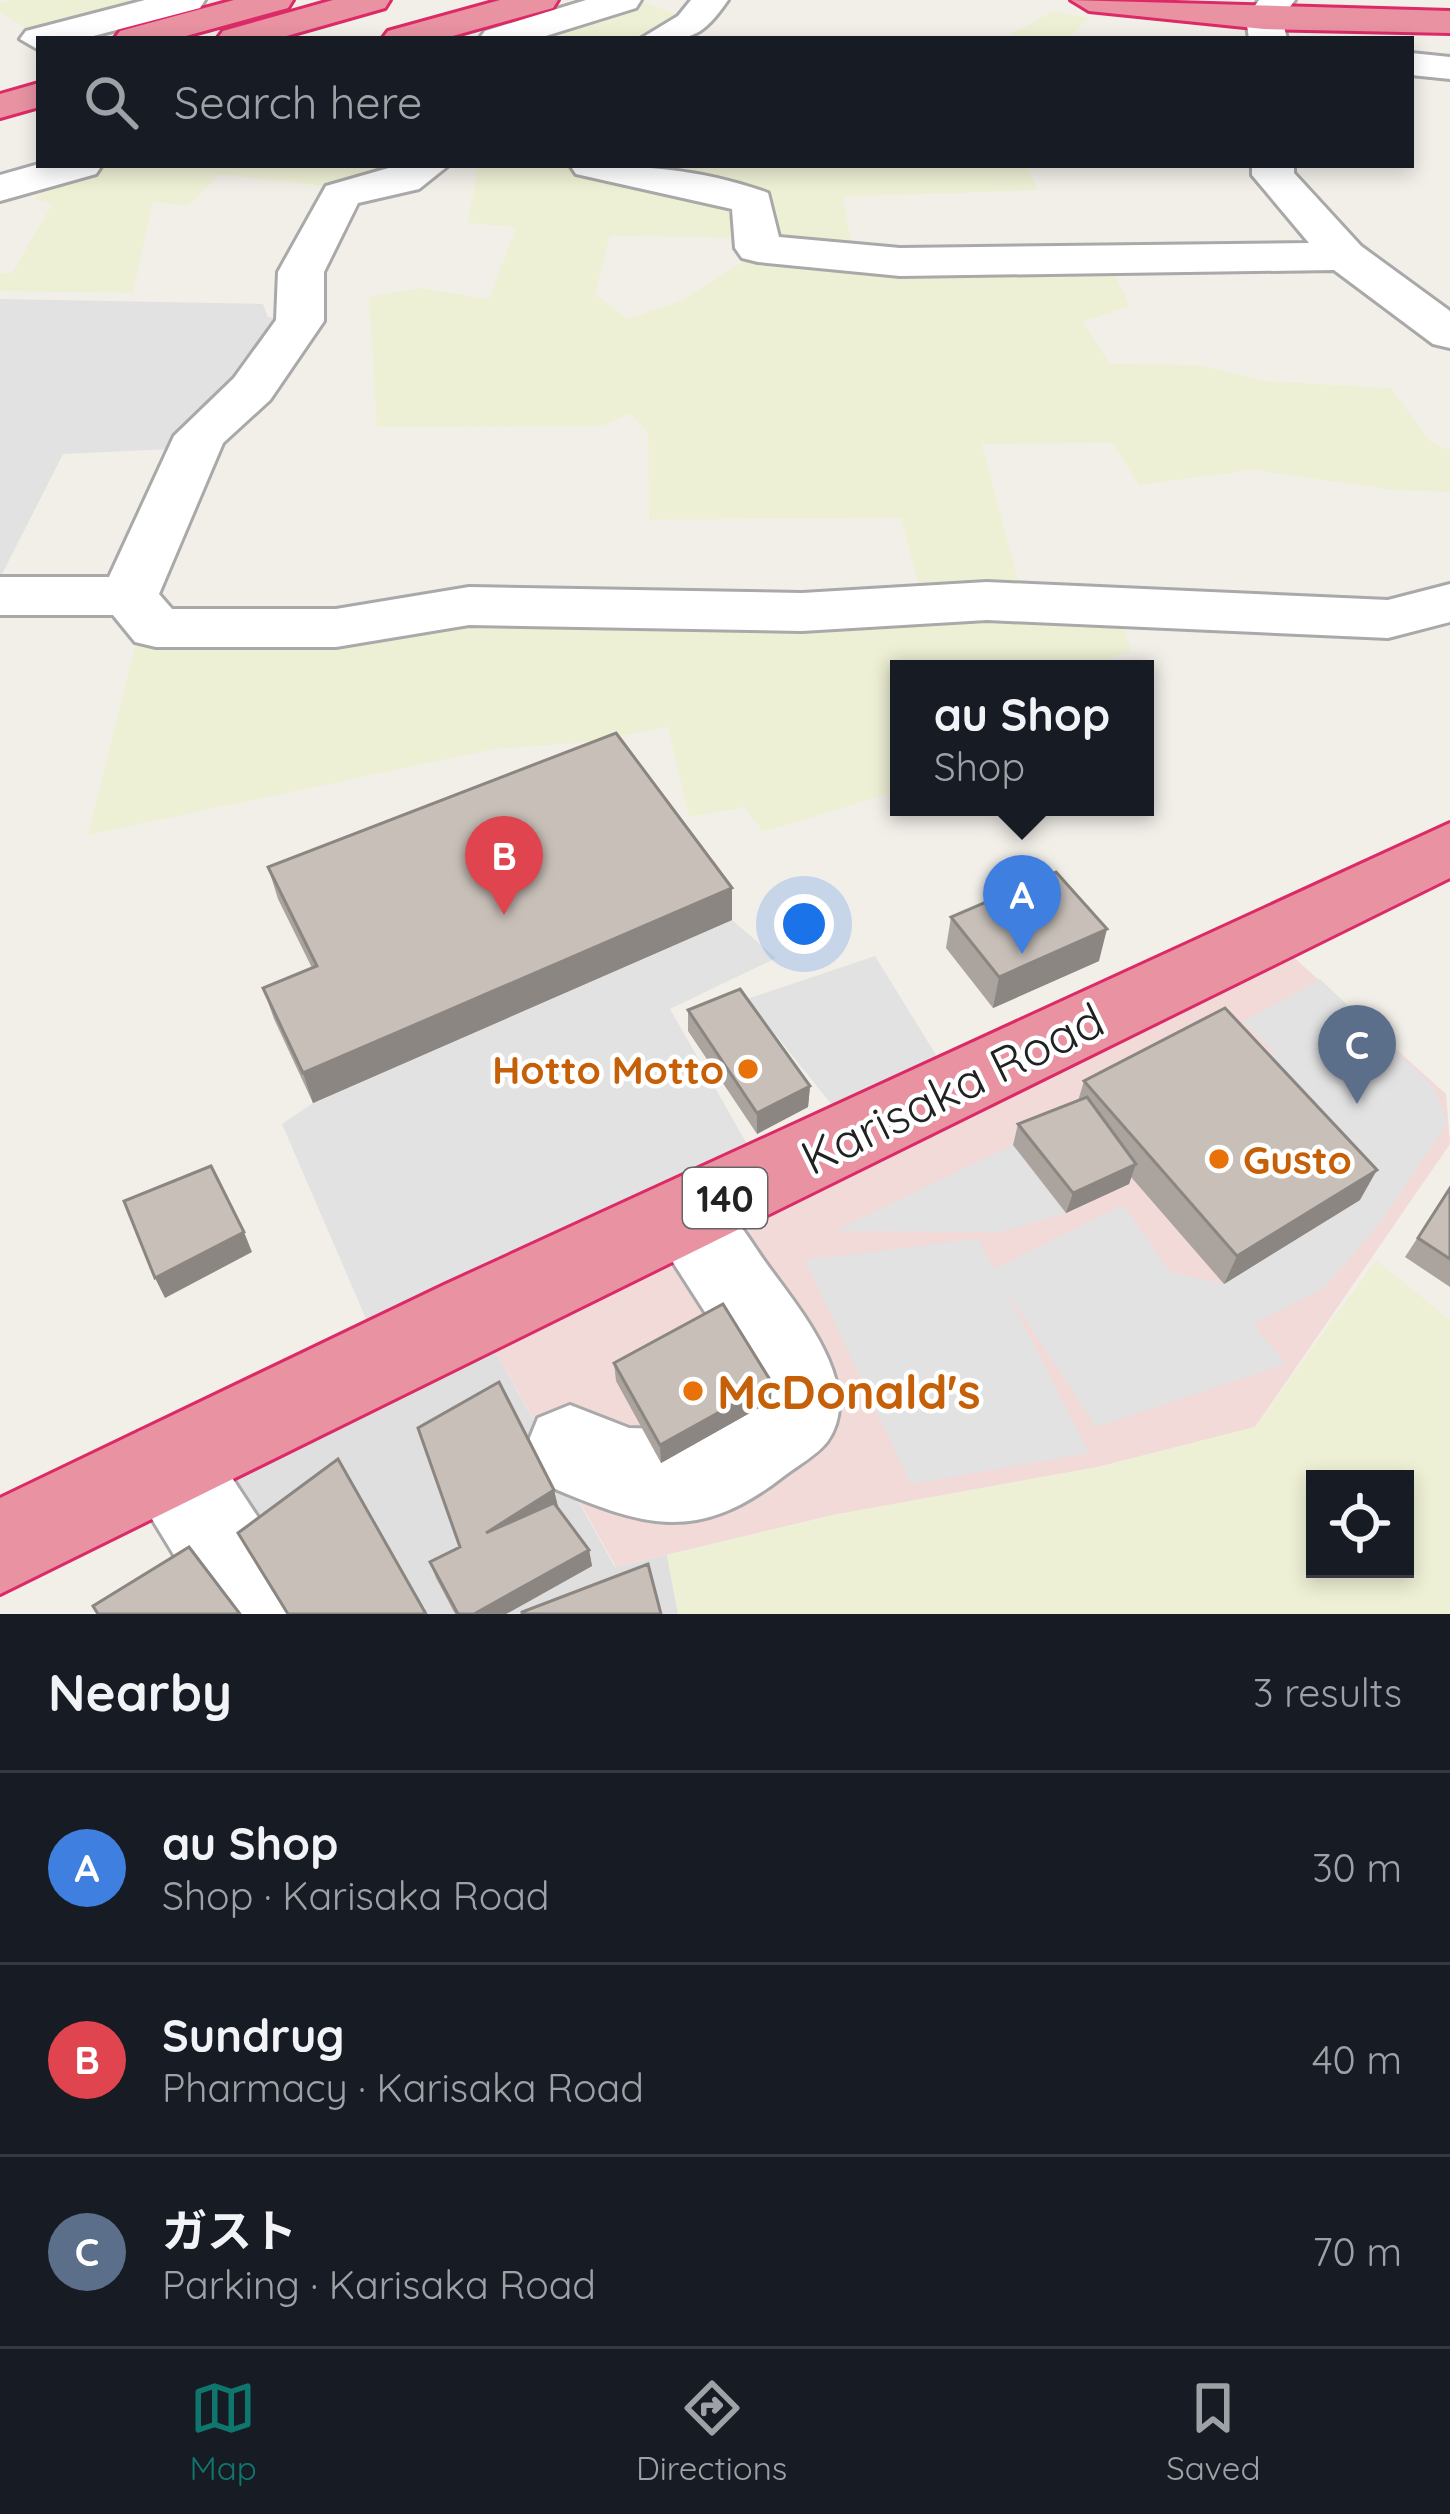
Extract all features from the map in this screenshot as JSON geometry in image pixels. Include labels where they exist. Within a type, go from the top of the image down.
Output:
[{"type":"highway","points":[[144,36],[275,0]]},
{"type":"highway","points":[[246,36],[372,0]]},
{"type":"highway","points":[[412,36],[540,0]]},
{"type":"highway","points":[[1090,0],[1270,19],[1450,22]]},
{"type":"highway","points":[[0,76],[36,66]]},
{"type":"highway","points":[[0,106],[36,96]]},
{"type":"highway","points":[[0,134],[36,126]]},
{"type":"highway","name":"Karisaka Road","points":[[0,1547],[498,1302],[685,1217],[1450,848]]},
{"type":"street","points":[[57,36],[187,0]]},
{"type":"street","points":[[508,36],[623,0]]},
{"type":"street","points":[[665,36],[691,24],[710,0]]},
{"type":"street","points":[[0,50],[36,41]]},
{"type":"street","points":[[1414,64],[1450,68]]},
{"type":"street","points":[[0,188],[70,168]]},
{"type":"street","points":[[129,596],[200,436],[252,389],[300,321],[301,272],[341,195],[366,184],[404,180],[423,168]]},
{"type":"street","points":[[602,168],[647,181],[727,191],[753,202],[758,248],[900,262],[1345,256]]},
{"type":"street","points":[[1273,168],[1273,176],[1345,256],[1450,334]]},
{"type":"street","points":[[0,596],[129,596],[156,628],[336,628],[469,606],[802,612],[987,602],[1388,619],[1450,603]]},
{"type":"street","points":[[570,1450],[629,1474],[711,1476],[795,1412],[787,1363],[685,1217]]},
{"type":"street","points":[[170,1464],[265,1614]]},
{"type":"shaded area","points":[[0,299],[263,304],[268,317],[300,321],[194,448],[63,454],[0,578]]},
{"type":"shaded area","points":[[732,920],[776,958],[670,1009],[759,1165],[373,1335],[282,1124],[313,1103]]},
{"type":"shaded area","points":[[1270,936],[1446,1094],[1450,1144],[1255,1427],[1098,1467],[833,1515],[616,1567],[474,1313]]},
{"type":"shaded area","points":[[875,956],[949,1076],[848,1125],[747,999]]},
{"type":"shaded area","points":[[1320,979],[1433,1087],[1448,1122],[1380,1223],[1324,1288],[1253,1324],[1286,1364],[1096,1427],[1003,1285],[1089,1453],[911,1484],[805,1260],[978,1239],[994,1269],[1123,1205],[1170,1272],[1224,1284],[1242,1070],[1274,1052],[1243,1022]]},
{"type":"shaded area","points":[[1013,1145],[1066,1213],[1000,1232],[834,1231]]},
{"type":"shaded area","points":[[474,1313],[615,1567],[667,1555],[678,1614],[265,1614],[170,1464]]},
{"type":"green space","points":[[156,0],[34,33],[0,12],[0,3]]},
{"type":"green space","points":[[639,0],[683,17],[648,36],[528,36]]},
{"type":"green space","points":[[1052,11],[1089,18],[1071,36],[1008,36]]},
{"type":"green space","points":[[90,168],[401,168],[331,187],[220,174],[188,206],[153,202],[133,293],[0,291],[0,273],[12,273],[52,204],[33,199],[67,175]]},
{"type":"green space","points":[[477,168],[576,168],[638,186],[742,204],[746,238],[610,236],[595,294],[628,319],[682,300],[752,256],[1111,266],[1130,306],[1083,322],[1110,364],[1198,365],[1267,381],[1391,388],[1430,441],[1450,451],[1450,492],[1392,490],[1253,470],[1139,485],[1112,443],[982,444],[1021,592],[921,595],[901,518],[649,520],[648,433],[630,414],[601,426],[377,427],[369,297],[419,288],[489,299],[516,227],[468,223]]},
{"type":"green space","points":[[621,168],[1027,168],[1038,190],[843,197],[853,252],[770,244],[763,202]]},
{"type":"green space","points":[[995,609],[1123,621],[1131,652],[1102,660],[890,660],[890,794],[763,832],[745,807],[689,817],[668,727],[590,742],[495,749],[88,835],[137,638],[454,620]]},
{"type":"green space","points":[[1376,1260],[1450,1320],[1450,1614],[678,1614],[667,1555],[833,1515],[1098,1467],[1255,1427]]},
{"type":"building","points":[[616,733],[732,888],[303,1073],[263,988],[317,966],[268,867]]},
{"type":"building","points":[[1056,872],[1107,929],[999,977],[951,917]]},
{"type":"building","name":"Hotto Motto","points":[[740,989],[810,1086],[757,1113],[688,1010]]},
{"type":"building","name":"Gusto","points":[[1225,1008],[1377,1170],[1237,1256],[1084,1081]]},
{"type":"building","points":[[1087,1097],[1136,1164],[1073,1193],[1018,1124]]},
{"type":"building","points":[[211,1166],[244,1232],[155,1278],[124,1201]]},
{"type":"building","points":[[1450,1188],[1450,1259],[1418,1238]]},
{"type":"building","name":"McDonald's","points":[[723,1304],[772,1383],[660,1445],[614,1363]]},
{"type":"building","points":[[499,1382],[554,1490],[486,1533],[554,1503],[589,1550],[474,1614],[458,1614],[430,1562],[460,1547],[418,1428]]},
{"type":"building","points":[[338,1459],[426,1614],[288,1614],[238,1533]]},
{"type":"building","points":[[189,1547],[240,1614],[98,1614],[93,1606]]},
{"type":"building","points":[[648,1564],[661,1614],[522,1614],[522,1612]]},
{"type":"place","name":"Sundrug","points":[[504,915]]},
{"type":"place","name":"au Shop","points":[[1022,954]]},
{"type":"place","name":"Hotto Motto","points":[[748,1069]]},
{"type":"place","name":"ガスト","points":[[1357,1104]]},
{"type":"place","name":"Gusto","points":[[1219,1159]]},
{"type":"place","name":"McDonald's","points":[[693,1391]]}]
